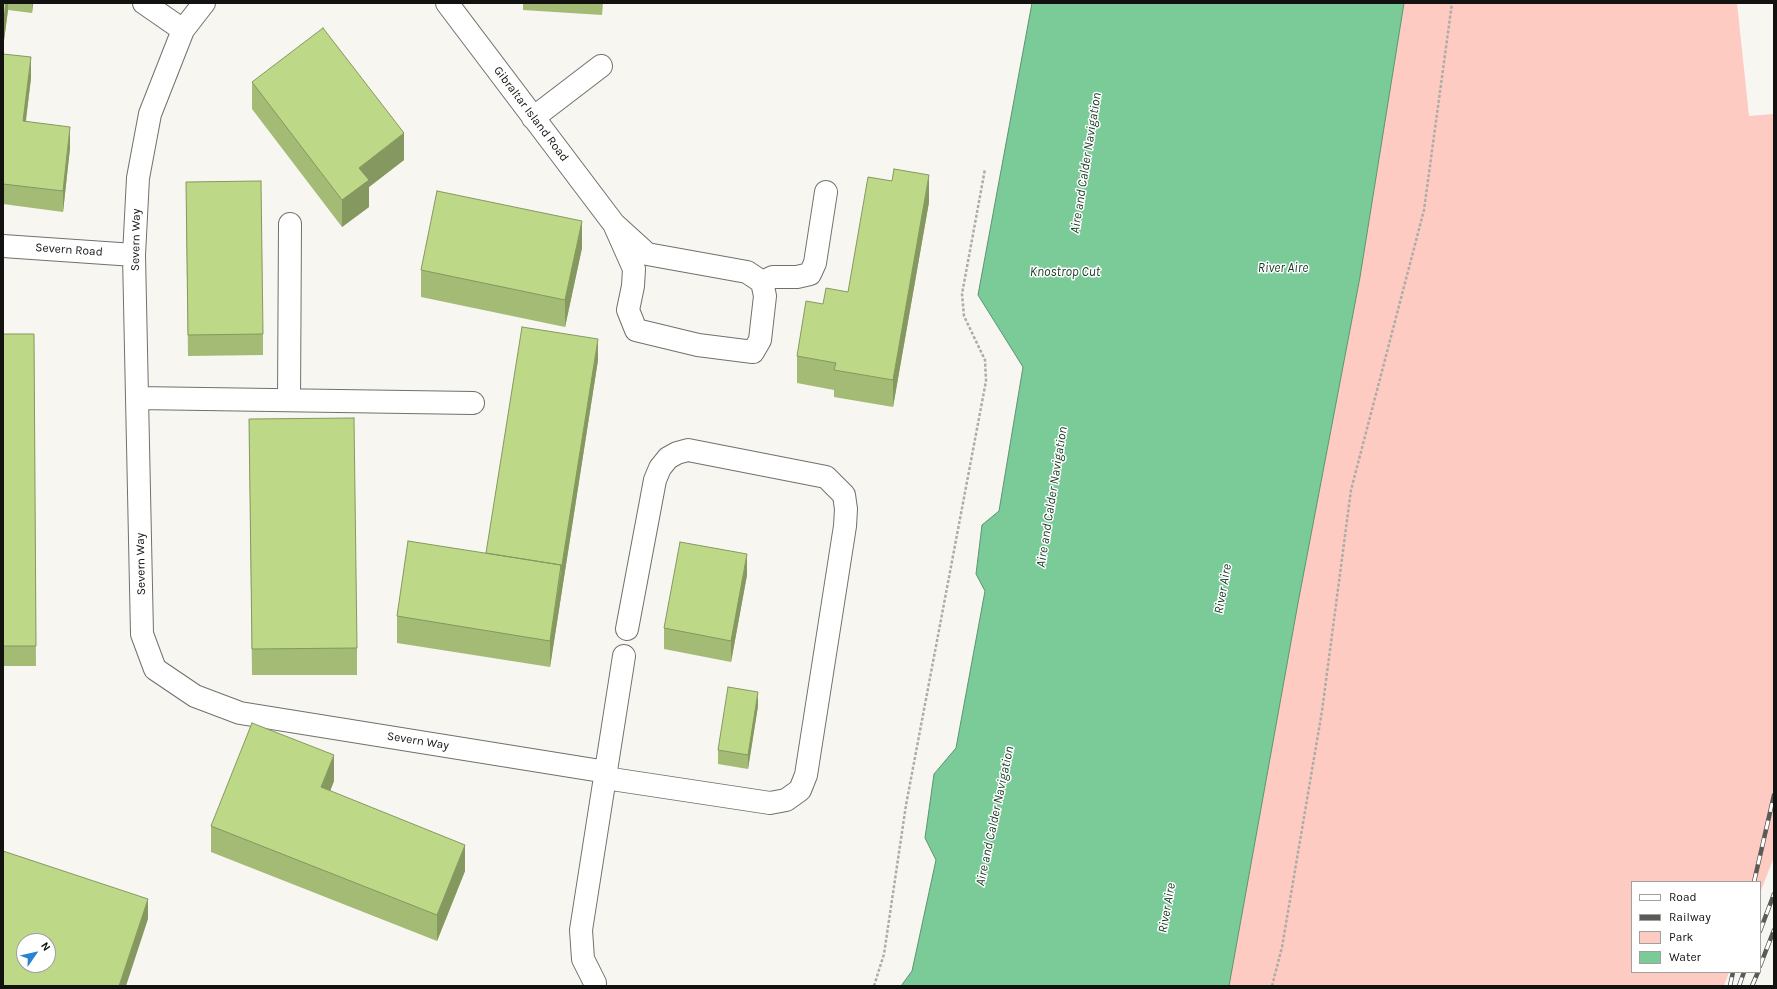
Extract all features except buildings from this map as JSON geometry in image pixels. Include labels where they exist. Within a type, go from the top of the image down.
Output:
[{"type":"street","points":[[144,3],[183,30]]},
{"type":"street","name":"Severn Way","points":[[204,3],[183,30],[150,114],[138,178],[134,256],[142,634],[155,669],[195,696],[240,713],[770,803],[786,800],[800,790],[806,775],[846,526],[844,494],[826,477],[688,450],[668,458],[660,468],[655,480],[627,629]]},
{"type":"street","name":"Gibraltar Island Road","points":[[447,3],[614,224]]},
{"type":"street","points":[[533,118],[601,66]]},
{"type":"street","points":[[762,282],[773,277],[797,277],[810,274],[815,263],[826,192]]},
{"type":"street","points":[[289,400],[290,224]]},
{"type":"street","points":[[614,224],[647,254],[747,272],[762,282],[765,296],[760,340],[753,352],[698,344],[636,330],[628,310],[633,286],[634,269],[614,224]]},
{"type":"street","name":"Severn Road","points":[[3,246],[134,256]]},
{"type":"street","points":[[137,398],[473,403]]},
{"type":"street","points":[[595,983],[583,959],[582,930],[624,656]]},
{"type":"path","points":[[1272,986],[1282,947],[1322,711],[1351,490],[1424,210],[1452,3]]},
{"type":"path","points":[[874,986],[884,954],[906,805],[986,381],[985,360],[964,316],[962,294],[985,169]]},
{"type":"green space","points":[[1404,3],[1737,3],[1749,116],[1774,114],[1774,857],[1761,890],[1761,881],[1631,881],[1631,973],[1729,973],[1724,986],[1229,986],[1298,603],[1360,277]]},
{"type":"water","points":[[1032,3],[1404,3],[1360,277],[1298,603],[1229,986],[901,986],[912,971],[936,860],[925,838],[934,774],[956,748],[985,591],[976,574],[982,525],[999,511],[1023,367],[978,295]]},
{"type":"railway","points":[[1754,881],[1774,795]]},
{"type":"railway","points":[[1761,928],[1774,894]]},
{"type":"railway","points":[[1761,963],[1774,930]]},
{"type":"railway","points":[[1730,986],[1733,973]]},
{"type":"railway","points":[[1739,986],[1744,973]]},
{"type":"railway","points":[[1752,986],[1758,973]]},
{"type":"water label","name":"Aire and Calder Navigation","points":[[1086,163]]},
{"type":"water label","name":"River Aire","points":[[1283,268]]},
{"type":"water label","name":"Knostrop Cut","points":[[1065,272]]},
{"type":"water label","name":"Aire and Calder Navigation","points":[[1052,497]]},
{"type":"water label","name":"River Aire","points":[[1223,589]]},
{"type":"water label","name":"Aire and Calder Navigation","points":[[995,816]]},
{"type":"water label","name":"River Aire","points":[[1167,908]]}]
